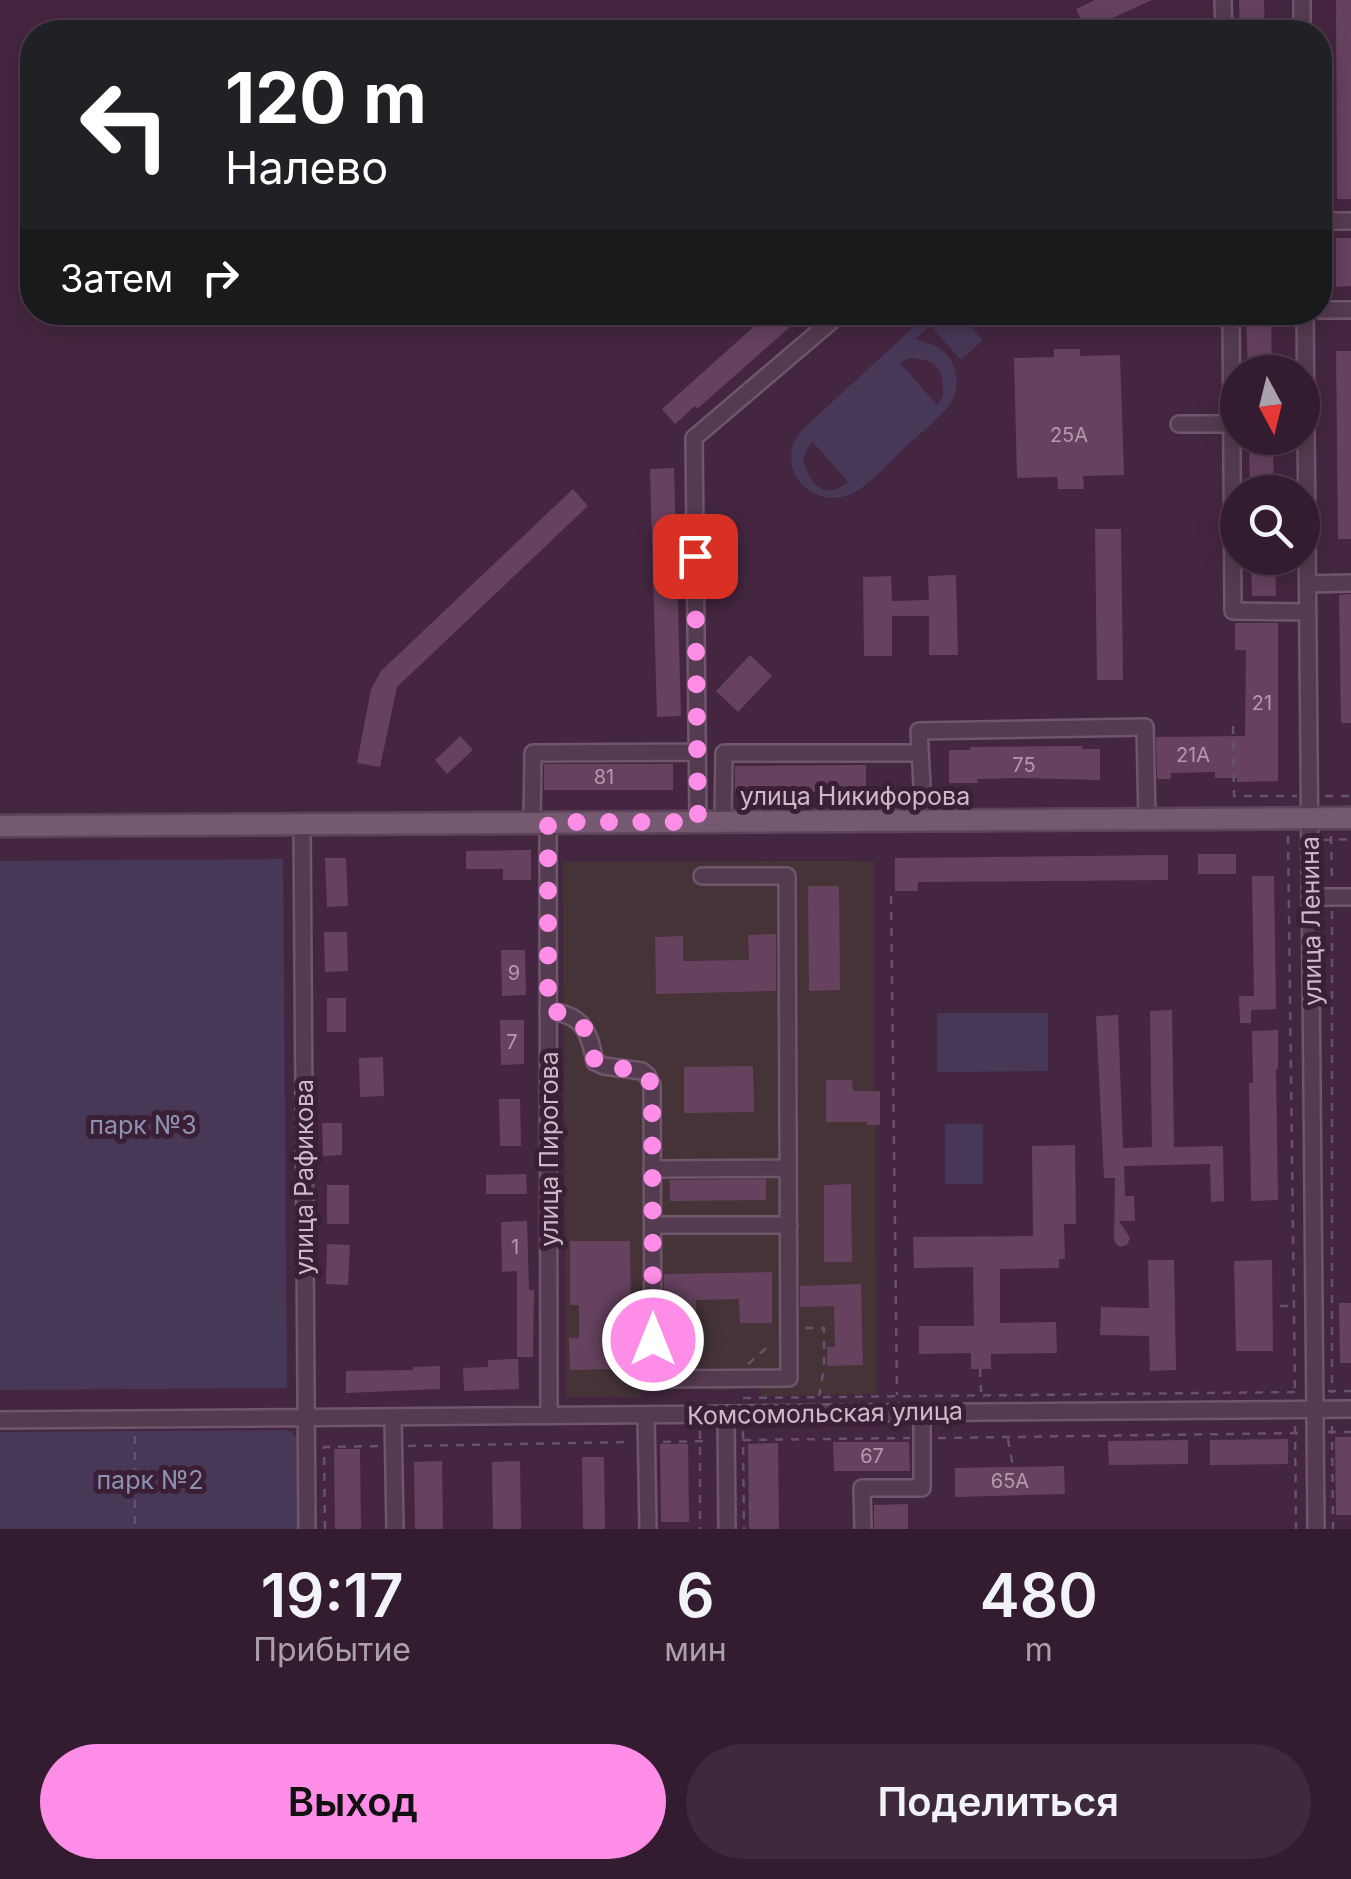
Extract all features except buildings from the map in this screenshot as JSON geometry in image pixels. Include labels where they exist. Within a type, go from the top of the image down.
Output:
[{"type":"main road","name":"улица Никифорова","points":[[0,826],[1331,818]]},
{"type":"street","points":[[698,822],[694,438],[827,325]]},
{"type":"street","points":[[1231,325],[1233,355]]},
{"type":"street","name":"улица Ленина","points":[[1305,325],[1305,355]]},
{"type":"street","points":[[1179,424],[1220,424]]},
{"type":"street","points":[[1235,455],[1234,611],[1308,612]]},
{"type":"street","name":"улица Ленина","points":[[1305,455],[1310,796],[1331,818],[1311,897],[1324,1392],[1316,1529]]},
{"type":"street","points":[[1308,584],[1351,583]]},
{"type":"street","points":[[924,820],[918,731],[1145,727],[1146,819]]},
{"type":"street","name":"улица Пирогова","points":[[549,1416],[548,1011],[540,823],[532,753],[698,752]]},
{"type":"street","points":[[723,822],[724,754],[920,753]]},
{"type":"street","name":"улица Рафикова","points":[[302,824],[307,1529]]},
{"type":"street","points":[[548,1011],[563,1012],[581,1024],[588,1032],[595,1062],[642,1071],[650,1078],[654,1378],[790,1378],[787,876],[702,876]]},
{"type":"street","points":[[1311,897],[1351,897]]},
{"type":"street","points":[[652,1168],[788,1168]]},
{"type":"street","points":[[653,1225],[788,1225]]},
{"type":"street","name":"Комсомольская улица","points":[[0,1420],[1351,1409]]},
{"type":"street","points":[[862,1529],[862,1488],[922,1488],[922,1412]]},
{"type":"street","points":[[727,1529],[735,1414]]},
{"type":"street","points":[[646,1415],[648,1529]]},
{"type":"street","points":[[393,1417],[395,1529]]},
{"type":"path","points":[[1233,726],[1234,796],[1351,796]]},
{"type":"path","points":[[1287,796],[1295,1392]]},
{"type":"path","points":[[1324,1392],[1332,796]]},
{"type":"path","points":[[892,896],[898,1396]]},
{"type":"path","points":[[1280,1306],[1294,1306]]},
{"type":"path","points":[[744,1529],[743,1440],[735,1414],[743,1398],[1351,1392]]},
{"type":"path","points":[[1295,1409],[1296,1529]]},
{"type":"path","points":[[1324,1409],[1332,1529]]},
{"type":"path","points":[[700,1415],[700,1529]]},
{"type":"path","points":[[135,1419],[135,1529]]},
{"type":"path","points":[[743,1440],[1351,1432]]},
{"type":"path","points":[[1008,1436],[1014,1467]]},
{"type":"path","points":[[325,1529],[324,1447],[700,1441]]},
{"type":"shaded area","points":[[874,861],[874,1090],[880,1091],[880,1125],[875,1126],[876,1394],[761,1396],[761,1386],[733,1385],[732,1390],[707,1390],[707,1385],[641,1385],[641,1397],[566,1397],[563,862]]},
{"type":"green space","points":[[916,325],[930,325],[916,339],[940,349],[952,363],[956,386],[952,400],[938,418],[864,486],[851,494],[828,498],[807,489],[794,472],[791,460],[795,440]],"holes":[[[909,358],[937,367],[942,379],[943,397],[937,405],[900,363]],[[812,441],[848,482],[832,490],[813,482],[803,458]]]},
{"type":"green space","points":[[930,325],[969,325],[983,340],[961,360]]},
{"type":"green space","name":"парк №3","points":[[283,859],[287,1388],[0,1390],[0,861]]},
{"type":"green space","points":[[937,1013],[1048,1013],[1048,1071],[937,1072]]},
{"type":"green space","points":[[945,1124],[983,1124],[983,1184],[945,1184]]},
{"type":"green space","name":"парк №2","points":[[286,1430],[299,1442],[299,1529],[0,1529],[0,1432]]},
{"type":"route","points":[[653,1340],[652,1086],[642,1071],[595,1062],[588,1032],[581,1024],[563,1012],[548,1011],[548,822],[698,822],[695,556]]}]
